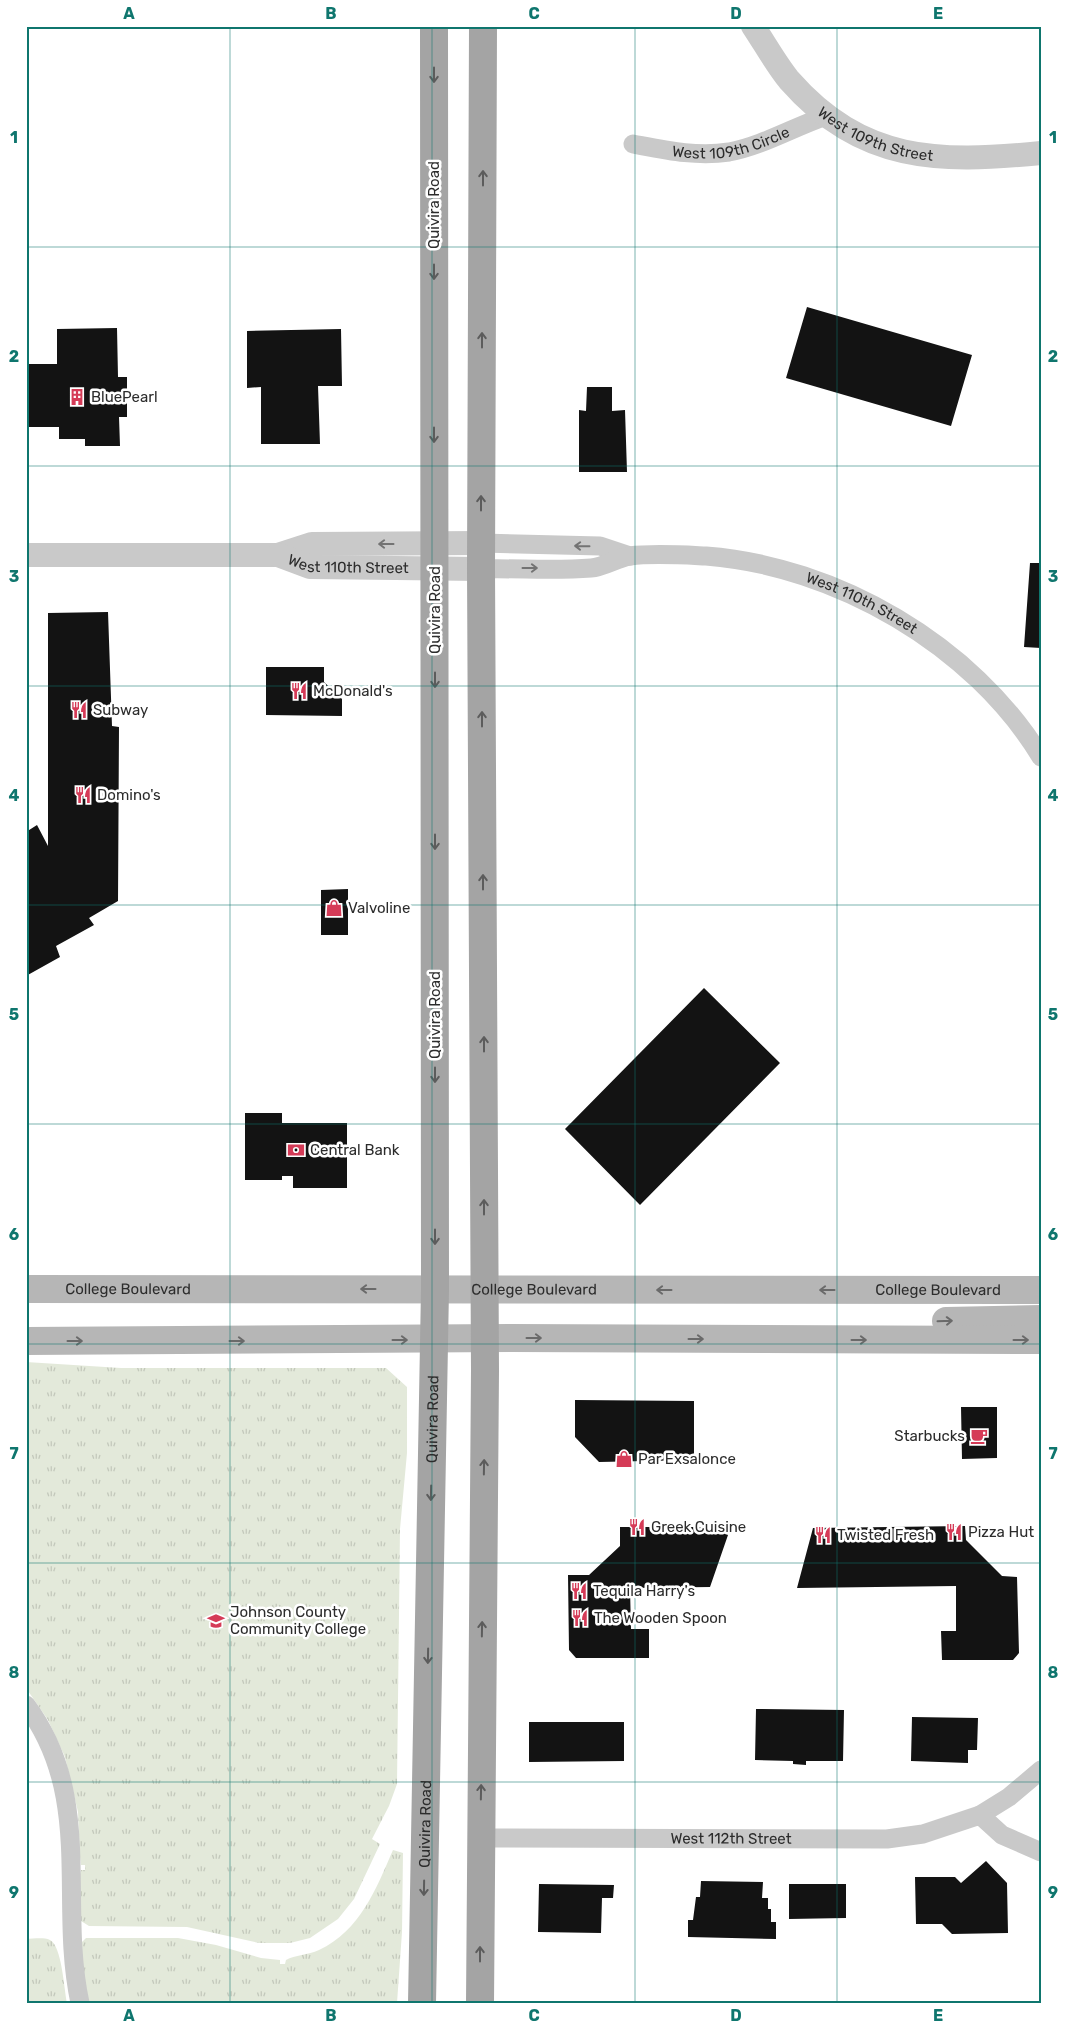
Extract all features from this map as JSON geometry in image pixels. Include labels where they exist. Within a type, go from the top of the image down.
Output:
[{"type":"main road","name":"Quivira Road","points":[[422,2003],[435,1289],[434,26]]},
{"type":"main road","points":[[480,2003],[485,1339],[481,556],[483,26]]},
{"type":"main road","name":"College Boulevard","points":[[26,1290],[1041,1290]]},
{"type":"main road","points":[[902,1340],[929,1322],[1041,1319]]},
{"type":"main road","points":[[26,1341],[485,1339],[1041,1340]]},
{"type":"street","name":"West 109th Street","points":[[753,26],[789,80],[826,116],[865,140],[910,154],[991,156],[1041,153]]},
{"type":"street","name":"West 109th Circle","points":[[633,144],[698,154],[729,152],[755,145],[826,116]]},
{"type":"street","name":"West 110th Street","points":[[26,555],[278,555],[312,544],[435,556],[481,556],[600,546],[630,556]]},
{"type":"street","name":"West 110th Street","points":[[481,556],[592,568],[630,556],[705,556],[741,560],[802,575],[852,594],[892,615],[936,644],[982,684],[1008,712],[1041,757]]},
{"type":"street","points":[[26,1705],[46,1739],[62,1779],[70,1817],[72,1933],[75,1979],[80,2003]]},
{"type":"street","name":"West 112th Street","points":[[480,1838],[887,1839],[923,1834],[980,1814],[1009,1797],[1041,1770]]},
{"type":"street","points":[[980,1814],[1002,1835],[1041,1852]]},
{"type":"green space","name":"Johnson County Community College","points":[[26,1362],[121,1368],[386,1368],[407,1387],[407,1453],[400,1529],[397,1784],[389,1806],[372,1839],[380,1844],[354,1899],[338,1919],[310,1938],[290,1943],[259,1943],[187,1927],[89,1926],[81,1921],[80,1874],[81,1870],[85,1870],[85,1865],[81,1865],[78,1812],[65,1757],[48,1720],[26,1688]]},
{"type":"green space","points":[[393,1850],[403,1853],[402,1932],[397,2003],[89,2003],[85,1986],[81,1943],[86,1938],[178,1938],[216,1945],[261,1958],[280,1960],[280,1964],[285,1964],[286,1960],[290,1958],[319,1950],[345,1932],[365,1908]]},
{"type":"green space","points":[[26,1939],[50,1940],[54,1944],[62,1968],[67,2003],[26,2003]]},
{"type":"building","points":[[807,307],[972,355],[951,426],[786,378]]},
{"type":"building","name":"BluePearl","points":[[117,328],[118,377],[127,377],[127,417],[119,417],[120,446],[85,446],[85,439],[59,439],[59,427],[26,427],[26,364],[57,364],[57,329]]},
{"type":"building","points":[[341,329],[342,386],[318,386],[320,444],[261,444],[261,387],[247,388],[247,331]]},
{"type":"building","points":[[587,387],[612,387],[612,411],[625,410],[627,472],[579,472],[579,410],[586,411]]},
{"type":"building","points":[[1030,563],[1041,563],[1041,648],[1024,647]]},
{"type":"building","points":[[108,612],[112,726],[119,727],[118,901],[89,918],[94,925],[56,946],[60,957],[26,976],[26,832],[37,825],[48,846],[48,613]]},
{"type":"building","name":"McDonald's","points":[[266,667],[324,667],[324,682],[342,699],[342,716],[266,715]]},
{"type":"building","name":"Valvoline","points":[[348,889],[348,935],[321,935],[321,890]]},
{"type":"building","points":[[704,988],[780,1063],[640,1205],[565,1129]]},
{"type":"building","name":"Central Bank","points":[[245,1113],[282,1113],[282,1123],[347,1123],[347,1188],[293,1188],[293,1176],[282,1176],[282,1180],[245,1180]]},
{"type":"building","points":[[575,1400],[694,1401],[694,1460],[599,1462],[575,1437]]},
{"type":"building","points":[[961,1407],[997,1407],[997,1458],[962,1459]]},
{"type":"building","points":[[965,1526],[966,1540],[1002,1576],[1017,1577],[1019,1653],[1013,1660],[942,1660],[941,1631],[956,1631],[956,1586],[797,1588],[813,1528]]},
{"type":"building","points":[[620,1527],[719,1527],[728,1535],[710,1587],[630,1588],[631,1629],[649,1629],[649,1658],[576,1658],[569,1650],[568,1575],[589,1575],[620,1546]]},
{"type":"building","points":[[756,1709],[844,1710],[843,1761],[806,1761],[806,1765],[793,1764],[793,1761],[755,1760]]},
{"type":"building","points":[[912,1717],[978,1718],[977,1750],[968,1750],[968,1763],[911,1761]]},
{"type":"building","points":[[529,1722],[624,1722],[624,1761],[529,1762]]},
{"type":"building","points":[[986,1861],[1007,1883],[1008,1933],[952,1934],[942,1924],[916,1924],[915,1877],[955,1877],[961,1883]]},
{"type":"building","points":[[701,1881],[763,1882],[762,1898],[768,1898],[768,1909],[771,1909],[771,1922],[776,1922],[776,1939],[688,1937],[688,1920],[693,1920],[696,1897],[700,1897]]},
{"type":"building","points":[[539,1884],[614,1885],[613,1898],[602,1898],[601,1933],[538,1932]]},
{"type":"building","points":[[789,1884],[846,1884],[846,1918],[789,1919]]},
{"type":"place","name":"BluePearl","points":[[77,397]]},
{"type":"place","name":"McDonald's","points":[[299,691]]},
{"type":"place","name":"Subway","points":[[79,710]]},
{"type":"place","name":"Domino's","points":[[83,795]]},
{"type":"place","name":"Valvoline","points":[[334,908]]},
{"type":"place","name":"Central Bank","points":[[296,1150]]},
{"type":"place","name":"Starbucks","points":[[979,1436]]},
{"type":"place","name":"Par Exsalonce","points":[[624,1459]]},
{"type":"place","name":"Greek Cuisine","points":[[637,1527]]},
{"type":"place","name":"Pizza Hut","points":[[954,1532]]},
{"type":"place","name":"Twisted Fresh","points":[[823,1535]]},
{"type":"place","name":"Tequila Harry's","points":[[579,1591]]},
{"type":"place","name":"The Wooden Spoon","points":[[580,1618]]},
{"type":"place","name":"Johnson County Community College","points":[[216,1621]]}]
